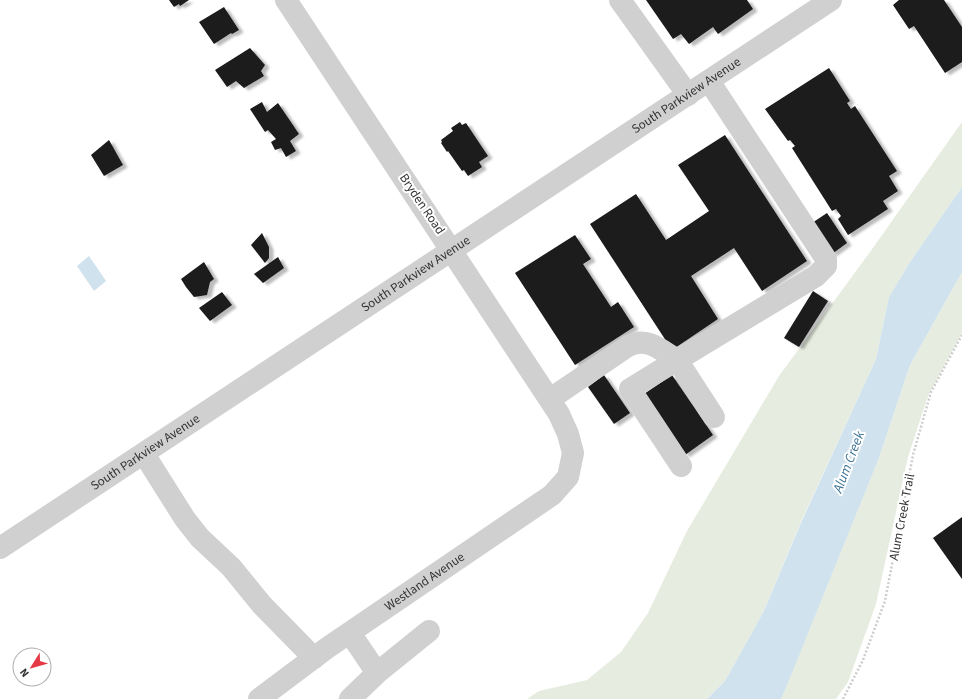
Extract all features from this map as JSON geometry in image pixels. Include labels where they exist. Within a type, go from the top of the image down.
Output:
[{"type":"street","name":"Bryden Road","points":[[286,0],[453,250],[560,414],[568,434],[573,453]]},
{"type":"street","points":[[620,0],[688,95]]},
{"type":"street","name":"South Parkview Avenue","points":[[0,548],[831,0]]},
{"type":"street","points":[[682,466],[630,389],[816,276],[826,266],[826,259],[709,81]]},
{"type":"street","points":[[550,399],[628,346],[638,342],[651,344],[676,360],[714,417]]},
{"type":"street","name":"Westland Avenue","points":[[258,699],[350,633],[552,495],[568,477],[573,453]]},
{"type":"street","points":[[144,454],[185,519],[200,538],[232,567],[262,605],[314,658]]},
{"type":"street","points":[[350,699],[377,673],[428,631]]},
{"type":"street","points":[[350,633],[377,673]]},
{"type":"path","name":"Alum Creek Trail","points":[[843,699],[863,660],[885,601],[914,455],[931,392],[962,335]]},
{"type":"shaded area","points":[[962,122],[962,187],[910,262],[889,297],[876,359],[800,524],[764,611],[725,681],[707,699],[527,699],[539,691],[587,680],[621,652],[648,613],[687,531],[779,376],[870,252]]},
{"type":"shaded area","points":[[962,272],[962,333],[928,396],[908,457],[876,604],[848,682],[836,699],[781,699],[879,458],[910,365]]},
{"type":"water","name":"Alum Creek","points":[[962,187],[962,272],[910,365],[879,458],[781,699],[707,699],[725,681],[764,611],[800,525],[876,359],[889,297],[910,262]]},
{"type":"water","points":[[89,256],[106,281],[94,291],[77,266]]},
{"type":"building","points":[[169,0],[189,0],[180,6],[179,4],[174,7]]},
{"type":"building","points":[[646,0],[747,0],[753,9],[718,34],[713,27],[689,44],[681,34],[673,39]]},
{"type":"building","points":[[899,0],[944,0],[962,27],[962,62],[945,73],[914,26],[909,29],[893,5]]},
{"type":"building","points":[[224,7],[239,30],[232,34],[231,33],[214,44],[199,22]]},
{"type":"building","points":[[250,48],[265,65],[261,71],[264,76],[244,88],[236,81],[227,87],[215,70]]},
{"type":"building","points":[[829,68],[850,101],[847,103],[851,109],[855,106],[897,171],[889,176],[898,191],[883,201],[888,209],[848,235],[838,219],[841,216],[836,209],[832,211],[792,148],[795,146],[790,140],[788,141],[765,109]]},
{"type":"building","points":[[262,102],[267,112],[278,103],[299,134],[290,141],[296,151],[286,157],[281,148],[275,150],[271,142],[276,139],[268,130],[265,132],[250,109]]},
{"type":"building","points":[[460,122],[462,125],[466,123],[488,156],[479,162],[482,167],[468,176],[464,170],[462,171],[441,143],[441,140],[453,131],[451,128]]},
{"type":"building","points":[[725,135],[807,261],[762,291],[734,248],[691,276],[718,319],[672,350],[590,224],[636,194],[666,240],[709,211],[678,165]]},
{"type":"building","points":[[109,140],[123,165],[104,176],[91,155]]},
{"type":"building","points":[[827,213],[847,243],[832,254],[812,223]]},
{"type":"building","points":[[262,233],[269,247],[269,258],[265,263],[251,245]]},
{"type":"building","points":[[575,235],[591,259],[583,264],[611,307],[618,302],[634,327],[575,365],[515,273]]},
{"type":"building","points":[[278,257],[284,268],[263,283],[254,274]]},
{"type":"building","points":[[204,262],[214,279],[210,282],[207,295],[194,297],[181,279]]},
{"type":"building","points":[[813,291],[828,301],[799,347],[784,338]]},
{"type":"building","points":[[222,292],[232,305],[210,321],[199,308]]},
{"type":"building","points":[[604,375],[630,413],[614,424],[588,387]]},
{"type":"building","points":[[672,375],[713,435],[685,455],[644,394]]},
{"type":"building","points":[[962,517],[962,579],[933,538]]}]
